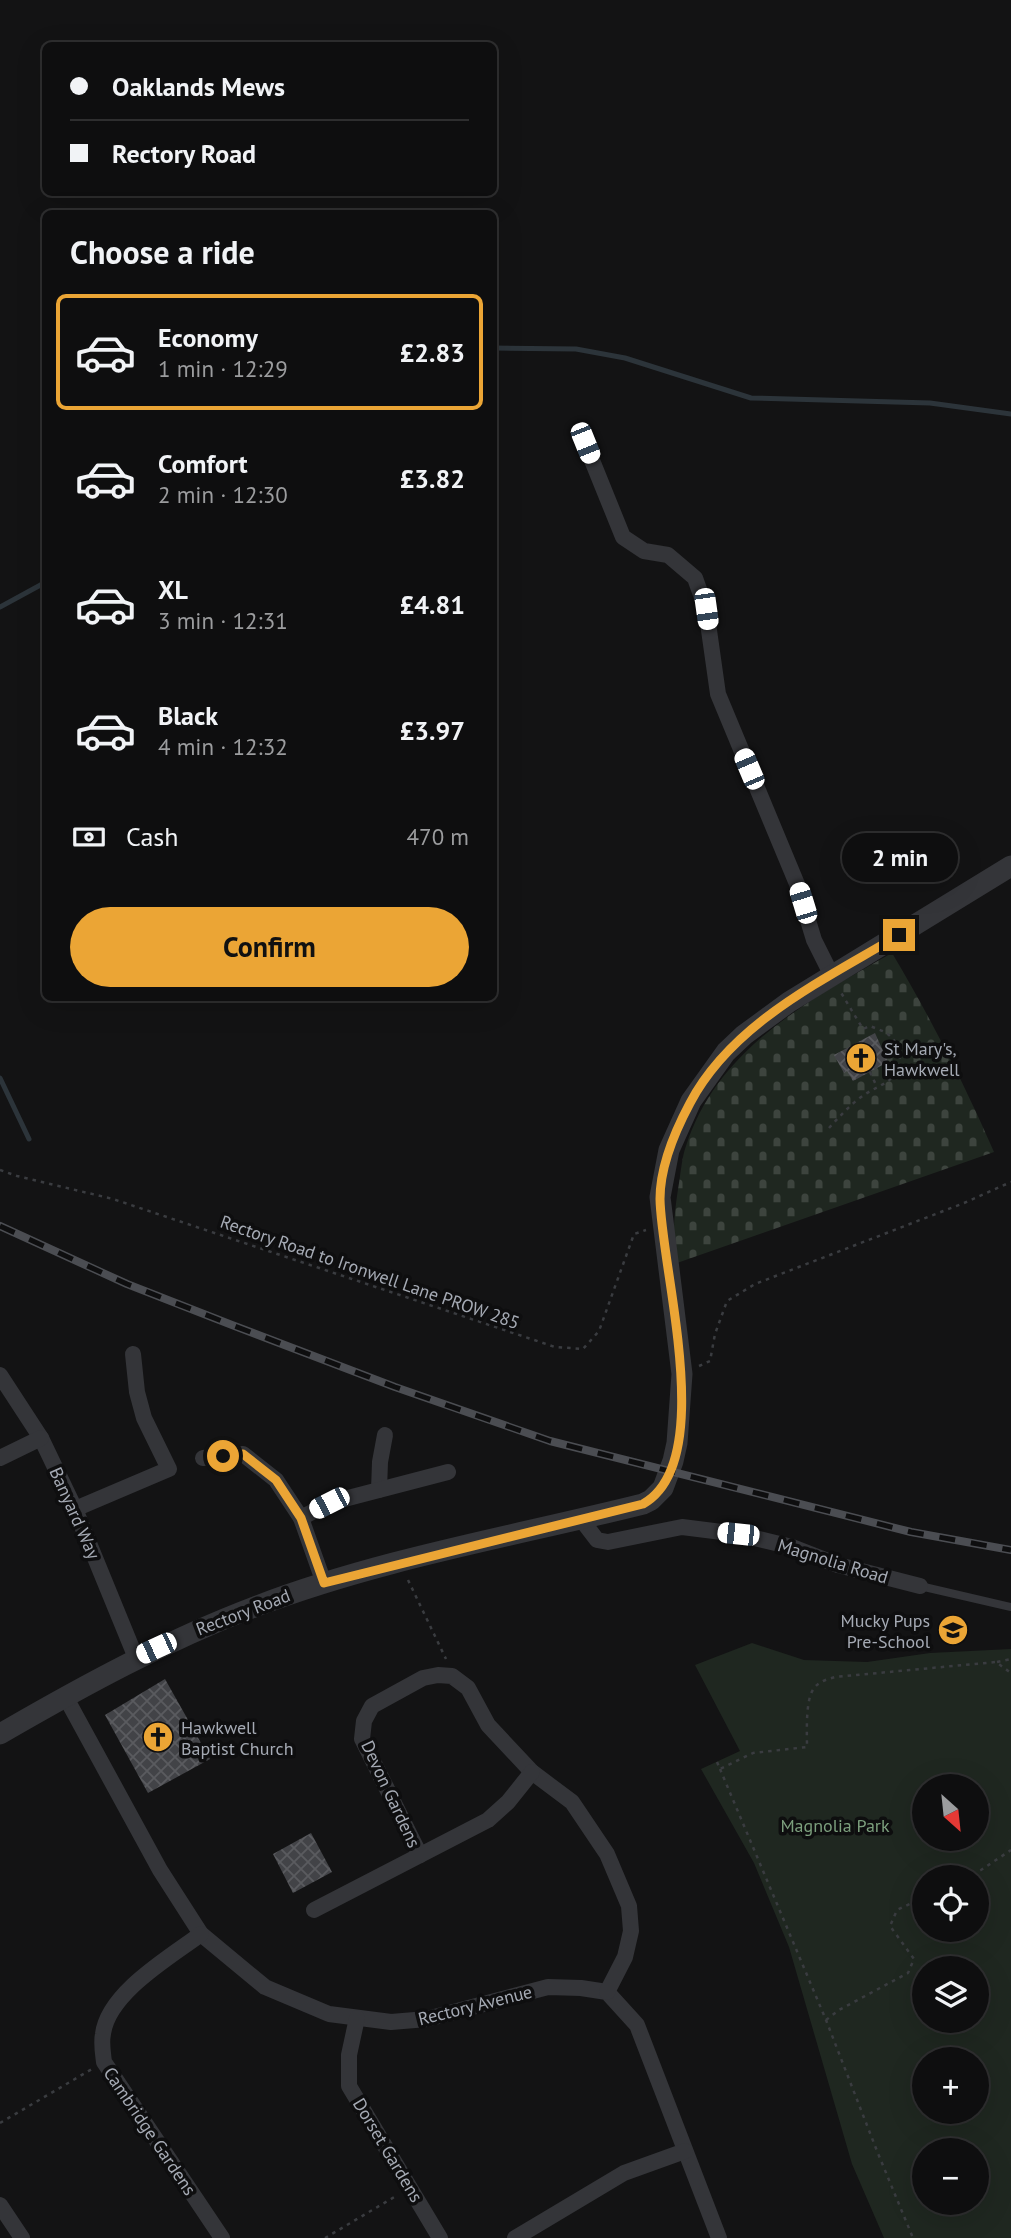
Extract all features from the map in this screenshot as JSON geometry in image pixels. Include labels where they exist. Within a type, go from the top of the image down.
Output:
[{"type":"street","points":[[585,443],[623,537],[644,551],[668,555],[695,578],[706,609],[718,694],[797,884],[814,940],[832,976]]},
{"type":"street","name":"Rectory Road","points":[[0,1734],[136,1658],[195,1630],[259,1605],[324,1583],[401,1562],[643,1504],[663,1488],[677,1443],[682,1374],[660,1197],[669,1150],[691,1101],[708,1074],[744,1035],[789,1002],[1011,866]]},
{"type":"street","points":[[75,1510],[169,1469],[144,1418],[137,1392],[133,1354]]},
{"type":"street","name":"Banyard Way","points":[[0,1375],[41,1438],[75,1510],[136,1658]]},
{"type":"street","points":[[379,1490],[385,1435]]},
{"type":"street","points":[[0,1458],[41,1438]]},
{"type":"street","points":[[203,1458],[243,1454],[276,1480],[301,1518],[324,1583]]},
{"type":"street","points":[[301,1518],[329,1503],[448,1472]]},
{"type":"street","name":"Magnolia Road","points":[[581,1519],[597,1540],[608,1542],[682,1527],[738,1534],[792,1547],[838,1565],[920,1586]]},
{"type":"street","points":[[452,1676],[468,1688],[488,1725],[532,1772],[572,1801],[607,1854],[629,1906],[631,1931],[625,1956],[607,1992],[637,2025],[719,2238]]},
{"type":"street","name":"Devon Gardens","points":[[420,1855],[362,1739],[363,1721],[372,1706],[423,1678],[452,1676]]},
{"type":"street","name":"Rectory Avenue","points":[[65,1696],[160,1870],[201,1934],[265,1987],[329,2014],[391,2022],[427,2019],[548,1987],[607,1992]]},
{"type":"street","points":[[314,1910],[488,1820],[508,1802],[532,1772]]},
{"type":"street","name":"Cambridge Gardens","points":[[201,1934],[149,1973],[114,2004],[103,2033],[104,2062],[222,2238]]},
{"type":"street","name":"Dorset Gardens","points":[[357,2018],[349,2055],[349,2086],[440,2238]]},
{"type":"street","points":[[515,2238],[624,2173],[685,2151]]},
{"type":"street","points":[[0,2206],[22,2238]]},
{"type":"lane","name":"Magnolia Road","points":[[920,1586],[1011,1607]]},
{"type":"path","points":[[829,1128],[852,1104],[886,1083],[900,1065],[898,1045],[886,1032],[870,1026],[863,1029],[832,976]]},
{"type":"path","points":[[870,1072],[877,1087]]},
{"type":"path","name":"Rectory Road to Ironwell Lane PROW 285","points":[[0,1170],[113,1199],[555,1347],[583,1349],[599,1331],[634,1234],[662,1225]]},
{"type":"path","points":[[682,1374],[710,1361],[715,1334],[727,1301],[755,1284],[964,1203],[1011,1182]]},
{"type":"path","points":[[401,1562],[442,1648],[452,1676]]},
{"type":"path","points":[[720,1769],[753,1753],[807,1747],[809,1701],[813,1688],[835,1677],[1011,1659]]},
{"type":"path","points":[[996,1662],[1011,1673]]},
{"type":"path","points":[[717,1762],[913,2238]]},
{"type":"path","points":[[988,1865],[1011,1850]]},
{"type":"path","points":[[825,2020],[908,1973],[914,1959],[890,1926],[897,1910],[912,1903]]},
{"type":"path","points":[[0,2123],[104,2062]]},
{"type":"path","points":[[325,2238],[410,2187]]},
{"type":"green space","points":[[892,953],[946,1051],[994,1152],[677,1263],[674,1223],[686,1146],[700,1112],[720,1082],[743,1055],[799,1009]]},
{"type":"green space","name":"Magnolia Park","points":[[752,1643],[804,1660],[867,1662],[930,1653],[1011,1649],[1011,2238],[884,2238],[852,2164],[789,1947],[754,1863],[701,1769],[740,1751],[695,1665]]},
{"type":"building","name":"St Mary's, Hawkwell","points":[[875,1033],[888,1062],[853,1081],[847,1071],[844,1073],[834,1055]]},
{"type":"building","name":"Hawkwell Baptist Church","points":[[165,1679],[210,1759],[148,1793],[105,1715]]},
{"type":"building","points":[[311,1833],[332,1872],[293,1893],[273,1854]]},
{"type":"waterway","points":[[497,348],[576,349],[625,358],[751,398],[930,403],[1011,414]]},
{"type":"waterway","points":[[0,607],[42,584]]},
{"type":"waterway","points":[[0,1078],[29,1139]]},
{"type":"railway","points":[[0,1226],[127,1284],[395,1387],[550,1441],[911,1532],[1011,1550]]},
{"type":"place","name":"St Mary's, Hawkwell","points":[[861,1058]]},
{"type":"place","name":"Mucky Pups Pre-School","points":[[953,1630]]},
{"type":"place","name":"Hawkwell Baptist Church","points":[[158,1737]]},
{"type":"route","points":[[223,1456],[243,1454],[276,1480],[301,1518],[324,1583],[651,1500],[667,1481],[673,1461],[682,1383],[660,1197],[669,1150],[679,1126],[708,1074],[744,1035],[789,1002],[899,935]]}]
